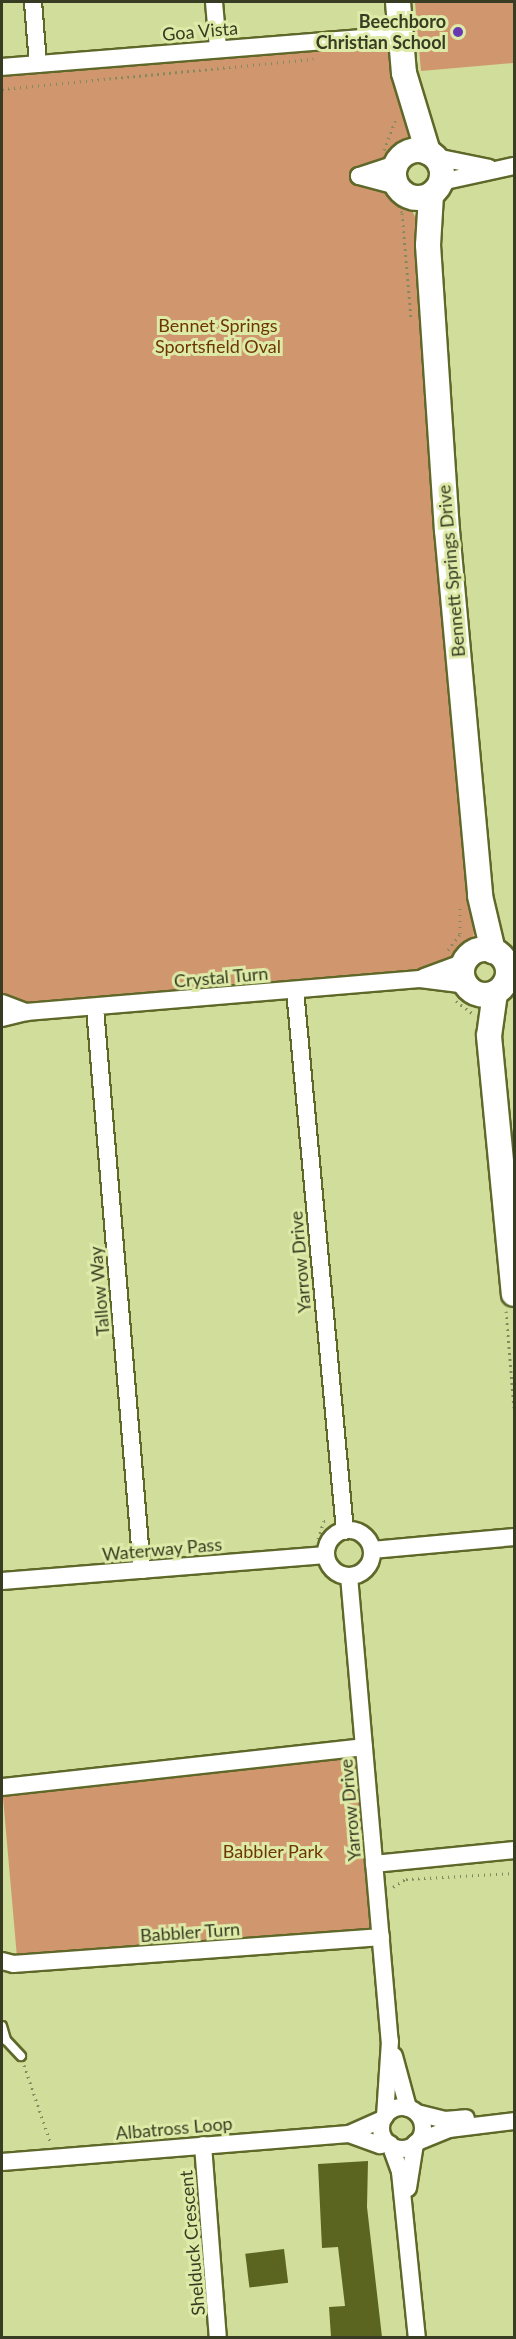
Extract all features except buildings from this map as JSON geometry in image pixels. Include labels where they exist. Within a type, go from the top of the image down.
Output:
[{"type":"street","points":[[33,2],[38,64]]},
{"type":"street","points":[[214,2],[218,48]]},
{"type":"street","name":"Bennett Springs Drive","points":[[398,2],[405,110],[405,170],[428,245]]},
{"type":"street","name":"Goa Vista","points":[[2,67],[401,35]]},
{"type":"street","points":[[492,169],[436,188],[418,198],[405,170],[492,169],[514,166]]},
{"type":"street","name":"Bennett Springs Drive","points":[[405,170],[441,169],[428,245],[470,896],[486,970],[489,1036],[514,1294]]},
{"type":"street","name":"Crystal Turn","points":[[26,1012],[420,979],[486,970]]},
{"type":"street","name":"Yarrow Drive","points":[[295,990],[345,1531]]},
{"type":"street","points":[[2,1003],[26,1012]]},
{"type":"street","name":"Tallow Way","points":[[95,1008],[142,1570]]},
{"type":"street","points":[[2,1018],[26,1012]]},
{"type":"street","points":[[345,1531],[366,1537],[372,1550],[369,1565],[349,1576],[334,1570],[327,1555],[331,1539],[345,1531]]},
{"type":"street","points":[[372,1550],[514,1537]]},
{"type":"street","name":"Waterway Pass","points":[[2,1581],[327,1555]]},
{"type":"street","name":"Yarrow Drive","points":[[349,1576],[390,2041]]},
{"type":"street","points":[[2,1787],[364,1747]]},
{"type":"street","points":[[374,1864],[513,1851]]},
{"type":"street","name":"Babbler Turn","points":[[2,1961],[14,1964],[381,1937]]},
{"type":"street","points":[[390,2041],[412,2110],[423,2128],[416,2143],[408,2176],[407,2219]]},
{"type":"street","points":[[390,2041],[383,2134],[400,2172],[407,2219],[417,2337]]},
{"type":"street","points":[[349,2134],[384,2118],[395,2108],[412,2110],[445,2120],[492,2116],[514,2120]]},
{"type":"street","points":[[349,2134],[380,2145],[389,2144],[400,2148],[449,2129],[514,2120]]},
{"type":"street","name":"Albatross Loop","points":[[2,2162],[349,2134]]},
{"type":"street","name":"Shelduck Crescent","points":[[203,2145],[218,2337]]},
{"type":"lane","points":[[2,2026],[6,2040],[21,2056]]},
{"type":"path","points":[[2,89],[312,62],[321,54]]},
{"type":"path","points":[[405,110],[384,149],[405,170],[387,193],[402,213],[411,319]]},
{"type":"path","points":[[470,896],[460,934],[486,970]]},
{"type":"path","points":[[378,1905],[386,1904],[396,1884],[406,1880],[514,1873]]},
{"type":"path","points":[[21,2056],[50,2144]]},
{"type":"green space","name":"Beechboro Christian School","points":[[415,2],[514,2],[514,63],[421,71]]},
{"type":"green space","name":"Bennet Springs Sportsfield Oval","points":[[401,35],[413,108],[405,153],[394,171],[428,245],[480,896],[470,956],[420,979],[95,1008],[2,1003],[2,67]]},
{"type":"green space","name":"Babbler Park","points":[[364,1747],[381,1937],[18,1969],[2,1779]]},
{"type":"place","name":"Beechboro Christian School","points":[[458,32]]}]
